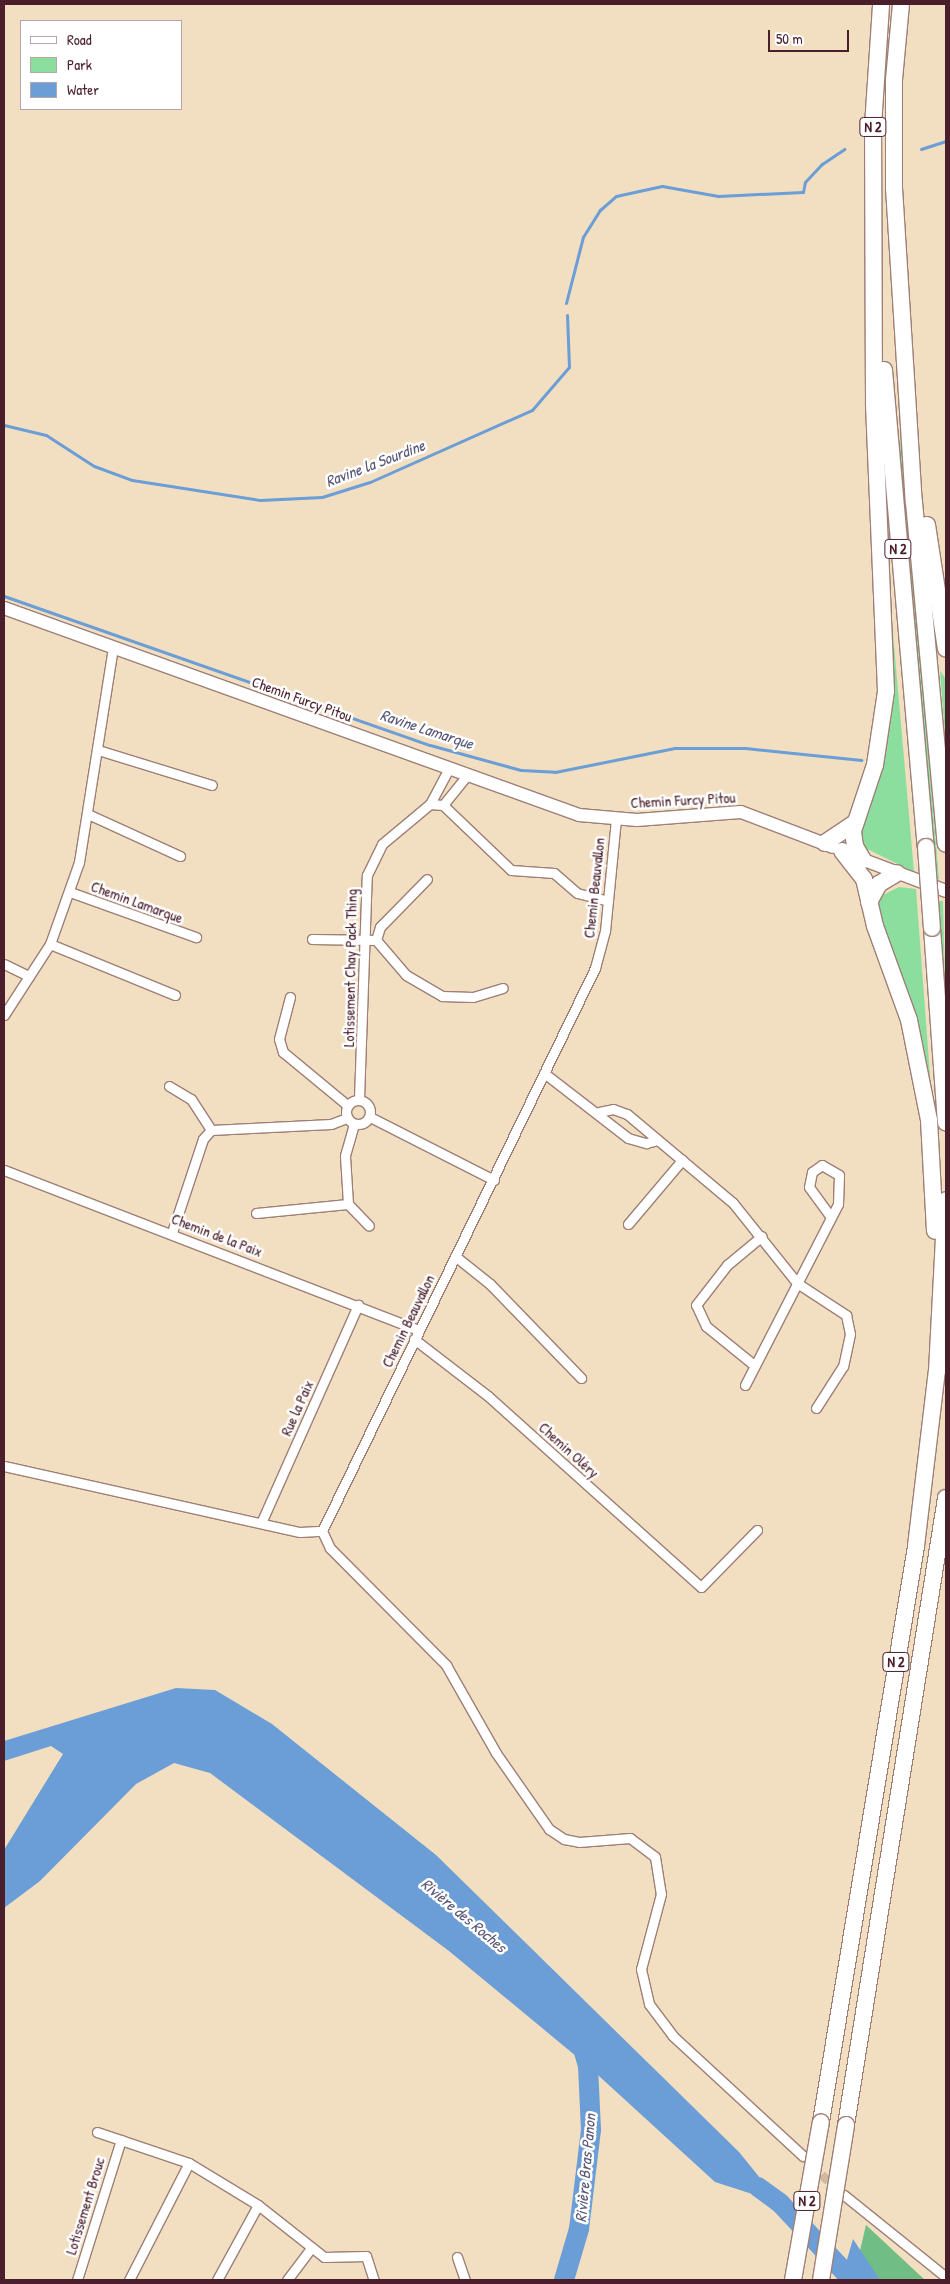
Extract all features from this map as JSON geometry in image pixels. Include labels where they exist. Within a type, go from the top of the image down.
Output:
[{"type":"highway","name":"N 2","points":[[881,4],[874,126],[876,250],[926,847],[946,1122]]},
{"type":"highway","name":"N 2","points":[[901,4],[893,125],[914,502],[946,844]]},
{"type":"highway","points":[[863,860],[855,846],[855,823],[875,765],[886,691],[874,402],[876,250]]},
{"type":"highway","points":[[906,351],[937,611],[946,649]]},
{"type":"highway","points":[[825,843],[855,823]]},
{"type":"highway","points":[[842,851],[864,879],[869,902],[909,1020],[929,1120],[936,1371]]},
{"type":"highway","points":[[869,902],[879,884],[897,873]]},
{"type":"highway","name":"N 2","points":[[794,2280],[916,1546],[936,1371],[946,1200]]},
{"type":"highway","name":"N 2","points":[[821,2280],[946,1498]]},
{"type":"street","name":"Chemin Furcy Pitou","points":[[4,608],[448,770],[579,814],[616,818],[741,812],[946,891]]},
{"type":"street","name":"Chemin Lamarque","points":[[4,1015],[50,944],[70,892],[90,814],[113,648]]},
{"type":"street","points":[[98,750],[212,785]]},
{"type":"street","name":"Lotissement Chay Pack Thing","points":[[359,1099],[364,890],[371,864],[393,832],[430,804],[448,770]]},
{"type":"street","points":[[443,805],[466,776]]},
{"type":"street","points":[[430,804],[443,805],[511,870],[554,872],[577,893],[608,901]]},
{"type":"street","points":[[90,814],[180,856]]},
{"type":"street","name":"Chemin Beauvallon","points":[[322,1531],[414,1339],[494,1180],[595,968],[608,901],[616,818]]},
{"type":"street","points":[[376,940],[380,927],[427,879]]},
{"type":"street","name":"Chemin Lamarque","points":[[70,892],[196,938]]},
{"type":"street","points":[[312,939],[376,940],[406,975],[442,996],[473,997],[503,988]]},
{"type":"street","points":[[50,944],[175,995]]},
{"type":"street","points":[[4,964],[29,976]]},
{"type":"street","points":[[290,997],[279,1039],[283,1052],[348,1105],[350,1121],[345,1156],[348,1204],[369,1226]]},
{"type":"street","points":[[544,1073],[599,1112],[628,1138],[658,1140]]},
{"type":"street","points":[[169,1086],[191,1099],[211,1130]]},
{"type":"street","points":[[348,1105],[359,1099],[370,1109],[370,1117]]},
{"type":"street","points":[[599,1112],[621,1110],[682,1160],[733,1203],[762,1236],[797,1283],[839,1309],[850,1323],[843,1366],[816,1408]]},
{"type":"street","points":[[172,1232],[203,1139],[211,1130],[330,1124],[370,1117],[494,1180]]},
{"type":"street","points":[[628,1224],[682,1160]]},
{"type":"street","points":[[745,1385],[831,1217],[841,1186],[836,1171],[822,1165],[812,1172],[809,1187],[831,1217]]},
{"type":"street","name":"Chemin de la Paix","points":[[4,1170],[172,1232],[358,1304],[419,1330]]},
{"type":"street","points":[[256,1213],[348,1204]]},
{"type":"street","points":[[754,1365],[706,1326],[696,1305],[727,1265],[762,1236]]},
{"type":"street","points":[[455,1256],[490,1284],[581,1378]]},
{"type":"street","name":"Rue la Paix","points":[[261,1523],[358,1304]]},
{"type":"street","name":"Chemin Oléry","points":[[414,1339],[488,1396],[701,1587],[757,1530]]},
{"type":"street","points":[[4,1466],[300,1532],[322,1531],[330,1548],[446,1665],[496,1753],[549,1829],[579,1842],[630,1838],[655,1857],[661,1894],[642,1969],[649,2004],[673,2036],[803,2156]]},
{"type":"street","points":[[97,2132],[190,2163],[258,2205],[310,2249],[330,2259],[366,2256],[374,2280]]},
{"type":"street","name":"Lotissement Brouc","points":[[77,2280],[121,2140]]},
{"type":"street","points":[[129,2280],[190,2163]]},
{"type":"street","points":[[844,2195],[946,2277]]},
{"type":"street","points":[[217,2280],[258,2205]]},
{"type":"street","points":[[287,2280],[310,2249]]},
{"type":"street","points":[[457,2257],[466,2280]]},
{"type":"green space","points":[[902,441],[939,879],[933,878],[897,442]]},
{"type":"green space","points":[[888,576],[914,872],[863,847],[860,838],[888,741]]},
{"type":"green space","points":[[940,671],[946,679],[946,749]]},
{"type":"green space","points":[[899,887],[916,889],[931,1089],[916,1013],[877,907],[881,896]]},
{"type":"green space","points":[[935,901],[943,901],[946,1017]]},
{"type":"green space","points":[[866,2225],[925,2280],[853,2280]]},
{"type":"water","points":[[176,1688],[215,1690],[272,1724],[436,1855],[739,2152],[780,2203],[715,2182],[588,2066],[449,1951],[210,1773],[174,1763],[136,1784],[40,1881],[4,1908],[4,1850],[63,1754],[51,1746],[4,1761],[4,1741]]},
{"type":"water","points":[[853,2239],[880,2280],[848,2280],[844,2270]]},
{"type":"waterway","name":"Ravine la Sourdine","points":[[921,149],[946,141]]},
{"type":"waterway","name":"Ravine la Sourdine","points":[[566,303],[583,237],[600,210],[616,196],[662,186],[718,196],[803,192],[805,182],[822,164],[844,149]]},
{"type":"waterway","name":"Ravine la Sourdine","points":[[4,425],[46,435],[94,466],[132,480],[260,500],[322,497],[370,482],[532,410],[569,367],[567,315]]},
{"type":"waterway","name":"Ravine Lamarque","points":[[4,596],[430,745],[521,770],[555,772],[675,748],[745,748],[861,760]]},
{"type":"waterway","name":"Rivière Bras Panon","points":[[564,2280],[579,2229],[591,2130],[588,2066],[581,2041]]},
{"type":"waterway","name":"Rivière des Roches","points":[[758,2187],[780,2203],[852,2280]]},
{"type":"tunnel","points":[[812,2165],[837,2189]]}]
